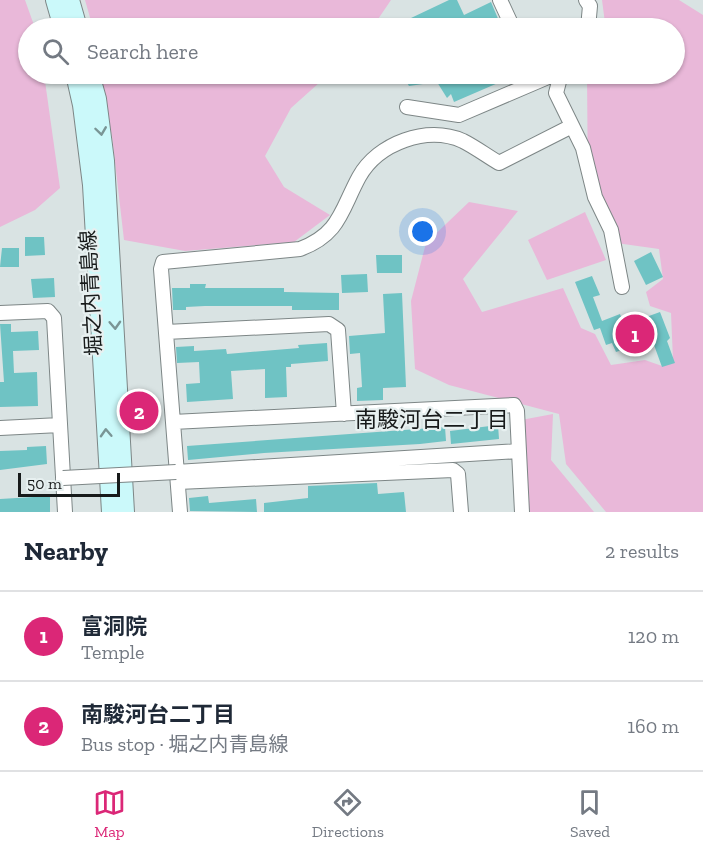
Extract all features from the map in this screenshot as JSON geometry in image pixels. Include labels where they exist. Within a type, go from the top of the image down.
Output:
[{"type":"main road","points":[[55,0],[60,18]]},
{"type":"main road","points":[[70,0],[75,18]]},
{"type":"main road","name":"堀之内青島線","points":[[77,84],[92,185],[111,512]]},
{"type":"main road","name":"堀之内青島線","points":[[93,84],[97,99],[105,161],[125,512]]},
{"type":"street","points":[[500,0],[508,18]]},
{"type":"street","points":[[586,0],[590,6],[589,18]]},
{"type":"street","points":[[407,107],[459,115],[522,84]]},
{"type":"street","points":[[558,84],[556,93],[583,148],[595,197],[611,230],[622,287]]},
{"type":"street","points":[[180,512],[163,262],[300,249],[316,243],[330,232],[341,217],[360,176],[373,159],[396,144],[419,136],[439,136],[462,141],[499,163],[572,126]]},
{"type":"street","points":[[0,313],[48,311],[54,318],[65,512]]},
{"type":"street","points":[[166,332],[329,324],[338,330],[344,414]]},
{"type":"street","points":[[173,422],[514,405],[517,411],[522,512]]},
{"type":"street","points":[[0,428],[60,425]]},
{"type":"street","points":[[177,477],[519,451]]},
{"type":"street","points":[[63,478],[453,470],[458,474],[460,512]]},
{"type":"shaded area","points":[[0,0],[25,0],[31,18],[18,18],[18,84],[45,84],[60,188],[35,210],[0,227]]},
{"type":"shaded area","points":[[85,0],[391,0],[379,18],[90,18]]},
{"type":"shaded area","points":[[602,0],[679,0],[703,15],[703,512],[606,512],[566,464],[559,414],[449,385],[415,369],[411,301],[426,243],[469,202],[518,211],[463,279],[482,312],[563,288],[581,328],[595,334],[611,365],[645,360],[662,366],[673,360],[671,313],[650,306],[646,292],[663,279],[659,249],[609,242],[588,196],[587,84],[685,84],[685,18],[604,18]]},
{"type":"shaded area","points":[[100,84],[318,84],[291,108],[265,156],[284,187],[330,215],[294,242],[185,251],[124,240],[112,136]]},
{"type":"shaded area","points":[[585,212],[606,260],[547,280],[528,240]]},
{"type":"shaded area","points":[[553,414],[551,460],[594,512],[528,512],[521,420]]},
{"type":"building","points":[[449,0],[457,0],[464,15],[491,2],[498,18],[411,18]]},
{"type":"building","points":[[438,84],[496,84],[454,102],[451,94],[447,98]]},
{"type":"building","points":[[25,237],[44,237],[45,255],[25,256]]},
{"type":"building","points":[[2,248],[19,248],[19,267],[0,267]]},
{"type":"building","points":[[651,252],[663,277],[646,285],[634,261]]},
{"type":"building","points":[[376,255],[402,255],[402,273],[377,273]]},
{"type":"building","points":[[367,274],[368,292],[342,293],[341,275]]},
{"type":"building","points":[[592,276],[600,295],[593,297],[602,321],[620,314],[624,325],[660,312],[670,338],[667,341],[675,363],[662,367],[654,345],[641,349],[639,344],[616,352],[612,343],[606,345],[600,328],[594,330],[575,282]]},
{"type":"building","points":[[54,278],[55,297],[33,298],[31,279]]},
{"type":"building","points":[[190,284],[206,284],[205,288],[284,288],[284,292],[339,293],[339,310],[292,310],[292,306],[205,306],[173,310],[172,288],[190,288]]},
{"type":"building","points":[[402,293],[406,387],[383,388],[383,400],[357,401],[357,388],[362,387],[360,353],[350,354],[349,336],[385,333],[383,294]]},
{"type":"building","points":[[0,324],[11,324],[11,332],[38,331],[39,350],[13,351],[14,373],[37,372],[38,406],[0,407],[0,382],[4,382]]},
{"type":"building","points":[[327,343],[328,361],[291,364],[291,367],[286,367],[287,397],[265,398],[265,369],[231,371],[233,399],[187,402],[186,384],[200,383],[199,362],[177,363],[176,347],[194,346],[194,351],[226,349],[227,354],[299,348],[298,345]]},
{"type":"building","points":[[498,425],[499,439],[451,444],[450,431]]},
{"type":"building","points":[[445,427],[446,441],[188,460],[187,446]]},
{"type":"building","points":[[46,446],[47,464],[0,470],[0,451],[27,450],[27,447]]},
{"type":"building","points":[[377,483],[378,494],[404,492],[406,512],[264,512],[264,503],[308,498],[308,486]]},
{"type":"building","points":[[50,496],[50,512],[0,512],[0,499]]},
{"type":"building","points":[[208,496],[209,503],[256,499],[257,512],[190,511],[189,498]]},
{"type":"place","name":"富洞院","points":[[635,334]]},
{"type":"place","name":"南駿河台二丁目","points":[[139,411]]},
{"type":"district","name":"南駿河台二丁目","points":[[432,419]]}]
